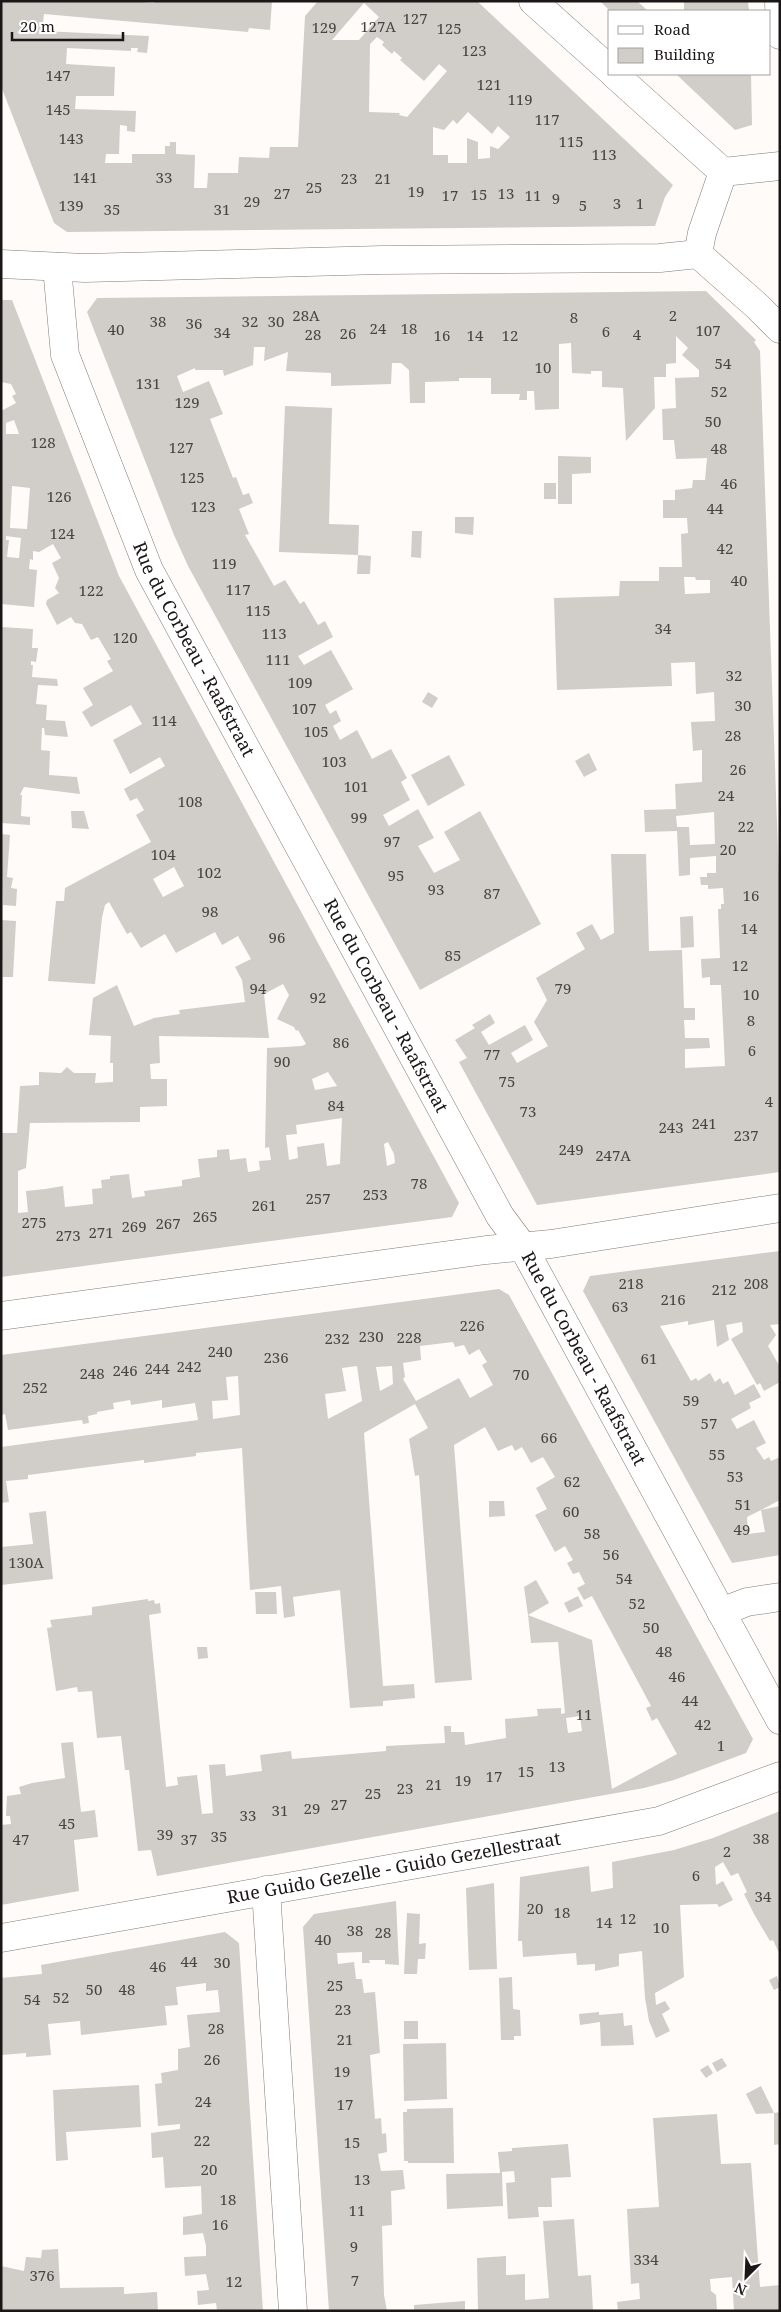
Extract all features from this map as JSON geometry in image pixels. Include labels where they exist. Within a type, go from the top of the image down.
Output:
[{"type":"street","points":[[533,1],[608,68]]},
{"type":"street","points":[[779,1],[780,35]]},
{"type":"street","points":[[615,75],[723,172]]},
{"type":"street","points":[[723,172],[779,162]]},
{"type":"street","points":[[698,254],[702,232],[723,172]]},
{"type":"street","points":[[1,264],[85,268],[382,260],[660,258],[698,254],[780,329]]},
{"type":"street","name":"Rue du Corbeau - Raafstraat","points":[[57,267],[65,355],[149,570],[500,1216],[522,1247],[780,1720]]},
{"type":"street","points":[[1,1316],[552,1244],[780,1208]]},
{"type":"street","points":[[721,1612],[747,1602],[780,1597]]},
{"type":"street","name":"Rue Guido Gezelle - Guido Gezellestraat","points":[[1,1938],[659,1821],[780,1776]]},
{"type":"street","points":[[266,1890],[293,2311]]},
{"type":"building","points":[[1,1],[129,1],[154,3],[154,1],[272,1],[270,30],[249,28],[248,32],[44,14],[42,31],[149,36],[147,53],[137,52],[138,48],[131,48],[131,51],[67,48],[66,64],[115,67],[114,96],[76,96],[75,109],[136,111],[135,132],[127,131],[127,126],[120,125],[119,154],[106,154],[105,163],[132,163],[132,154],[165,154],[165,146],[170,146],[170,142],[176,142],[176,154],[195,155],[194,188],[207,188],[208,173],[238,173],[239,157],[269,158],[270,147],[298,147],[305,16],[318,1],[477,1],[673,185],[665,197],[655,226],[67,232],[54,223],[1,86]],"holes":[[[364,3],[379,17],[359,40],[332,40]],[[377,37],[384,42],[382,45],[392,54],[394,51],[402,58],[400,60],[424,81],[439,64],[447,71],[407,117],[399,115],[400,113],[369,112],[370,44]],[[468,112],[492,134],[498,126],[510,137],[498,149],[490,146],[490,158],[478,159],[478,142],[467,138],[467,163],[448,163],[448,155],[433,155],[433,127],[444,130],[453,120],[457,124]]]},
{"type":"building","points":[[600,1],[637,1],[647,10],[609,10]]},
{"type":"building","points":[[684,1],[748,1],[749,10],[684,10]]},
{"type":"building","points":[[677,75],[751,75],[752,125],[735,130]]},
{"type":"building","points":[[706,291],[756,340],[754,342],[760,351],[780,906],[780,1172],[537,1205],[459,1062],[467,1058],[455,1040],[475,1028],[472,1025],[490,1014],[495,1023],[481,1032],[489,1045],[525,1025],[533,1040],[511,1053],[517,1063],[548,1046],[534,1022],[547,1000],[536,978],[585,949],[576,933],[592,924],[601,940],[614,933],[611,854],[646,854],[649,951],[682,950],[684,1008],[695,1008],[695,1020],[684,1020],[685,1038],[709,1038],[710,1048],[685,1049],[685,1068],[725,1066],[721,985],[710,985],[710,977],[702,978],[701,959],[720,958],[718,909],[721,909],[721,904],[724,904],[723,888],[708,889],[708,885],[701,885],[700,877],[707,877],[707,873],[716,873],[716,856],[690,858],[690,875],[679,876],[677,831],[645,832],[644,810],[676,809],[675,784],[702,782],[702,750],[693,751],[691,722],[715,721],[714,692],[696,694],[695,662],[671,663],[672,686],[557,690],[554,598],[619,596],[620,581],[659,581],[659,567],[682,567],[681,534],[688,533],[687,518],[663,518],[663,500],[675,500],[675,490],[692,488],[693,480],[705,480],[707,458],[676,459],[674,440],[663,440],[662,409],[676,408],[675,378],[699,377],[699,370],[682,355],[688,348],[676,336],[676,363],[666,364],[666,377],[654,377],[655,408],[626,441],[623,388],[602,387],[602,371],[591,371],[591,374],[572,373],[571,343],[559,344],[559,409],[535,410],[534,391],[527,391],[527,400],[519,400],[520,394],[491,394],[491,378],[459,378],[459,381],[425,382],[425,403],[410,403],[409,370],[401,363],[392,363],[391,384],[331,386],[331,373],[286,371],[288,352],[264,361],[265,347],[254,347],[253,365],[224,376],[223,370],[195,370],[195,368],[177,376],[183,392],[209,381],[223,414],[210,419],[233,478],[236,477],[243,495],[249,493],[253,503],[239,509],[249,534],[245,535],[274,586],[285,580],[300,604],[304,601],[318,625],[325,621],[333,637],[298,656],[304,665],[331,650],[353,689],[325,705],[330,714],[336,710],[341,721],[333,726],[340,740],[357,730],[372,759],[391,749],[407,778],[401,782],[410,800],[383,815],[389,826],[418,809],[434,838],[418,846],[434,873],[460,860],[444,832],[480,811],[541,924],[420,990],[188,566],[174,535],[87,312],[97,298]],"holes":[[[684,577],[695,577],[696,580],[710,580],[710,593],[685,594]],[[714,812],[715,844],[690,845],[689,827],[677,827],[676,816]]]},
{"type":"building","points":[[1,300],[12,300],[119,576],[459,1203],[452,1217],[1,1277],[1,1133],[17,1133],[20,1086],[39,1085],[39,1072],[61,1073],[67,1067],[74,1073],[96,1073],[95,1083],[113,1082],[113,1063],[110,1063],[111,1036],[89,1035],[93,998],[117,985],[134,1026],[154,1018],[180,1014],[179,1010],[245,1002],[242,980],[235,967],[251,959],[238,936],[222,945],[215,932],[176,953],[165,934],[141,948],[131,932],[127,934],[109,902],[105,905],[102,918],[95,984],[48,981],[56,901],[64,901],[65,888],[151,842],[136,815],[144,810],[137,798],[130,801],[124,789],[165,766],[160,757],[130,774],[113,740],[142,724],[131,705],[91,727],[82,712],[93,705],[83,688],[113,671],[107,661],[111,659],[98,637],[91,640],[82,624],[75,623],[71,617],[57,625],[46,604],[47,600],[59,593],[55,588],[59,578],[52,563],[61,558],[53,544],[39,552],[33,551],[33,560],[30,559],[29,569],[37,570],[34,607],[1,604],[1,411],[16,403],[12,396],[16,394],[11,384],[1,382]],"holes":[[[14,420],[19,434],[6,434],[6,423]],[[12,486],[30,488],[27,529],[10,528]],[[6,536],[21,538],[19,558],[7,557],[9,540],[6,540]],[[174,867],[184,886],[163,897],[153,879]],[[283,984],[289,995],[277,1019],[294,1027],[296,1031],[298,1030],[306,1044],[302,1046],[267,1048],[265,1148],[269,1147],[271,1160],[259,1161],[260,1170],[248,1172],[246,1158],[230,1160],[229,1149],[217,1150],[217,1157],[198,1159],[200,1177],[182,1180],[182,1186],[144,1191],[145,1196],[132,1198],[129,1174],[110,1176],[110,1179],[101,1180],[102,1188],[92,1189],[93,1204],[65,1207],[63,1186],[26,1191],[28,1212],[18,1213],[18,1171],[26,1168],[30,1123],[140,1122],[140,1107],[167,1106],[167,1079],[151,1079],[150,1064],[160,1063],[159,1036],[269,1038],[264,994]],[[328,1072],[337,1086],[315,1090],[312,1079]],[[342,1118],[340,1164],[327,1166],[324,1143],[297,1147],[298,1158],[289,1160],[286,1135],[297,1134],[296,1125]],[[388,1142],[394,1154],[395,1163],[387,1166],[384,1144]]]},
{"type":"building","points":[[285,406],[332,408],[329,524],[359,525],[358,555],[279,552]]},
{"type":"building","points":[[558,456],[591,457],[591,473],[572,474],[572,504],[558,504]]},
{"type":"building","points":[[544,483],[556,483],[556,499],[544,499]]},
{"type":"building","points":[[455,517],[474,517],[473,535],[455,533]]},
{"type":"building","points":[[412,531],[422,531],[421,558],[411,557]]},
{"type":"building","points":[[358,555],[371,556],[370,574],[357,574]]},
{"type":"building","points":[[1,627],[33,629],[32,648],[38,648],[36,662],[31,661],[31,665],[33,665],[32,677],[57,679],[58,686],[38,685],[36,704],[47,705],[46,720],[65,721],[68,737],[45,735],[44,728],[42,728],[41,750],[50,751],[49,775],[77,777],[80,794],[24,787],[20,795],[22,795],[21,816],[30,817],[30,825],[1,823]]},
{"type":"building","points":[[428,692],[438,698],[432,708],[422,702]]},
{"type":"building","points":[[589,753],[597,770],[584,777],[575,761]]},
{"type":"building","points":[[449,755],[465,785],[428,806],[411,775]]},
{"type":"building","points":[[71,811],[84,811],[89,829],[72,828]]},
{"type":"building","points":[[1,834],[10,835],[7,877],[13,878],[11,888],[17,889],[16,906],[3,905],[3,914]]},
{"type":"building","points":[[693,916],[694,947],[681,948],[680,917]]},
{"type":"building","points":[[1,920],[16,921],[13,977],[3,977],[3,987]]},
{"type":"building","points":[[780,1251],[780,1324],[770,1325],[776,1335],[768,1346],[780,1367],[780,1382],[764,1391],[760,1383],[757,1385],[731,1339],[743,1332],[742,1322],[726,1325],[729,1340],[717,1347],[714,1320],[688,1325],[688,1321],[660,1326],[691,1381],[696,1378],[698,1381],[710,1373],[715,1382],[720,1378],[723,1384],[728,1381],[735,1395],[754,1384],[761,1397],[749,1403],[751,1408],[731,1419],[737,1429],[754,1420],[766,1443],[756,1448],[764,1460],[769,1457],[771,1461],[780,1457],[780,1500],[761,1510],[780,1506],[780,1555],[732,1563],[583,1291],[590,1276]],"holes":[[[761,1510],[765,1532],[748,1534],[747,1517]]]},
{"type":"building","points":[[499,1289],[509,1295],[753,1739],[746,1753],[674,1780],[644,1788],[157,1876],[151,1850],[138,1851],[129,1770],[125,1770],[121,1736],[97,1738],[92,1691],[78,1692],[77,1687],[56,1691],[47,1628],[52,1627],[50,1620],[92,1615],[92,1607],[148,1599],[148,1601],[154,1600],[155,1604],[160,1603],[161,1613],[149,1615],[166,1787],[178,1785],[177,1777],[197,1775],[202,1814],[213,1813],[209,1765],[225,1764],[226,1776],[262,1771],[260,1755],[291,1751],[292,1759],[386,1751],[386,1746],[445,1743],[444,1726],[451,1726],[451,1732],[464,1732],[465,1745],[506,1738],[505,1719],[538,1716],[537,1709],[561,1708],[561,1714],[565,1713],[558,1642],[531,1643],[528,1615],[592,1640],[612,1789],[677,1754],[657,1718],[652,1721],[646,1708],[651,1706],[592,1596],[584,1600],[577,1588],[585,1584],[579,1572],[573,1574],[567,1563],[573,1560],[565,1546],[555,1552],[535,1515],[547,1509],[536,1488],[555,1477],[543,1457],[531,1463],[522,1447],[515,1451],[512,1445],[498,1451],[485,1427],[454,1445],[472,1680],[435,1683],[419,1475],[415,1476],[409,1439],[428,1428],[415,1404],[364,1433],[383,1686],[414,1684],[415,1698],[383,1701],[383,1706],[350,1708],[340,1590],[293,1597],[295,1616],[284,1618],[281,1586],[250,1590],[242,1448],[196,1453],[196,1456],[144,1463],[144,1460],[28,1475],[28,1479],[6,1481],[9,1502],[1,1503],[1,1447],[198,1420],[195,1403],[162,1408],[162,1400],[131,1405],[130,1400],[113,1403],[114,1409],[97,1412],[97,1414],[88,1416],[89,1423],[83,1424],[82,1420],[8,1430],[5,1414],[1,1415],[1,1355]],"holes":[[[453,1342],[455,1347],[464,1345],[469,1355],[479,1349],[487,1362],[482,1365],[493,1385],[470,1398],[459,1378],[416,1401],[403,1379],[405,1377],[403,1363],[421,1360],[420,1346]],[[357,1366],[362,1401],[328,1419],[325,1394],[346,1391],[342,1368]],[[392,1366],[393,1384],[380,1391],[376,1367]],[[238,1376],[240,1415],[213,1419],[212,1401],[228,1400],[226,1377]],[[580,1716],[582,1731],[568,1733],[566,1718]]]},
{"type":"building","points":[[489,1501],[504,1501],[505,1516],[489,1517]]},
{"type":"building","points":[[46,1511],[53,1579],[1,1585],[1,1547],[33,1544],[29,1513]]},
{"type":"building","points":[[536,1580],[549,1603],[528,1615],[524,1587]]},
{"type":"building","points":[[255,1592],[276,1592],[277,1614],[256,1614]]},
{"type":"building","points":[[578,1596],[583,1606],[569,1613],[564,1603]]},
{"type":"building","points":[[197,1647],[207,1647],[208,1658],[198,1659]]},
{"type":"building","points":[[73,1742],[81,1812],[95,1810],[98,1837],[74,1840],[79,1891],[1,1905],[1,1825],[11,1824],[10,1816],[6,1816],[7,1796],[21,1794],[19,1787],[65,1778],[61,1743]]},
{"type":"building","points":[[780,1811],[780,1955],[773,1940],[770,1941],[754,1914],[744,1894],[747,1892],[738,1873],[731,1876],[723,1862],[715,1867],[716,1885],[723,1881],[733,1900],[719,1907],[717,1904],[680,1905],[684,1977],[655,1993],[656,2005],[665,2001],[670,2009],[662,2014],[670,2031],[656,2038],[649,2021],[645,1998],[642,1951],[619,1954],[619,1966],[595,1971],[595,1964],[577,1965],[576,1953],[523,1957],[522,1941],[518,1941],[520,1877],[589,1866],[591,1892],[613,1888],[612,1862],[674,1850],[713,1838]]},
{"type":"building","points":[[494,1883],[497,1969],[469,1970],[466,1888]]},
{"type":"building","points":[[396,1901],[399,1965],[385,1964],[385,1960],[369,1960],[370,1963],[362,1963],[362,1952],[337,1953],[338,1964],[354,1962],[356,1979],[362,1979],[364,1993],[375,1992],[380,2053],[370,2055],[375,2119],[381,2118],[382,2134],[386,2133],[387,2152],[378,2154],[381,2171],[403,2170],[405,2189],[391,2191],[392,2225],[382,2226],[384,2295],[387,2311],[329,2311],[303,1927],[314,1914]]},
{"type":"building","points":[[407,1913],[420,1914],[419,1944],[426,1943],[425,1959],[418,1959],[417,1974],[404,1974]]},
{"type":"building","points":[[225,1932],[239,1943],[263,2311],[217,2311],[216,2303],[198,2305],[197,2291],[209,2290],[206,2274],[185,2276],[184,2257],[206,2256],[206,2246],[203,2233],[183,2235],[183,2217],[202,2214],[201,2186],[165,2188],[163,2157],[152,2158],[151,2133],[180,2129],[180,2124],[158,2126],[155,2084],[162,2083],[161,2073],[178,2070],[178,2049],[190,2047],[187,2015],[220,2012],[218,1990],[206,1991],[206,1983],[176,1987],[178,2005],[165,2006],[167,2025],[81,2035],[80,2021],[48,2024],[51,2055],[26,2057],[26,2053],[1,2055],[1,1978],[42,1974],[41,1965]]},
{"type":"building","points":[[777,1976],[780,1987],[774,1990],[769,1980]]},
{"type":"building","points":[[512,1977],[513,2009],[520,2010],[521,2036],[514,2036],[514,2040],[501,2040],[499,1978]]},
{"type":"building","points":[[599,2012],[599,2015],[623,2013],[624,2026],[632,2025],[634,2045],[601,2046],[600,2022],[580,2025],[579,2014]]},
{"type":"building","points":[[404,2021],[418,2021],[418,2039],[404,2039]]},
{"type":"building","points":[[446,2043],[447,2099],[404,2101],[403,2044]]},
{"type":"building","points":[[722,2058],[727,2066],[717,2072],[712,2063]]},
{"type":"building","points":[[708,2065],[713,2073],[706,2078],[700,2070]]},
{"type":"building","points":[[139,2085],[141,2127],[66,2132],[68,2160],[56,2161],[53,2090]]},
{"type":"building","points":[[761,2086],[774,2113],[756,2114],[746,2094]]},
{"type":"building","points":[[453,2108],[454,2163],[408,2163],[408,2161],[404,2161],[403,2112],[407,2112],[407,2109]]},
{"type":"building","points":[[780,2112],[780,2144],[774,2145],[774,2113]]},
{"type":"building","points":[[717,2114],[721,2164],[751,2163],[760,2287],[780,2285],[780,2311],[734,2311],[732,2277],[710,2279],[711,2291],[716,2295],[717,2311],[618,2311],[617,2302],[640,2299],[639,2283],[631,2284],[627,2209],[659,2207],[653,2118]]},
{"type":"building","points":[[568,2144],[571,2177],[551,2178],[552,2207],[538,2207],[539,2217],[508,2219],[506,2183],[515,2182],[514,2171],[502,2172],[503,2206],[447,2209],[446,2174],[500,2173],[498,2152],[512,2151],[512,2148]]},
{"type":"building","points":[[574,2219],[578,2276],[591,2275],[593,2311],[478,2311],[477,2258],[506,2256],[506,2275],[525,2274],[525,2300],[549,2298],[543,2221]]},
{"type":"building","points":[[58,2249],[60,2288],[124,2287],[124,2294],[157,2292],[158,2311],[1,2311],[1,2266],[24,2271],[26,2257],[41,2258],[42,2250]]},
{"type":"building","points":[[465,2301],[465,2311],[414,2311],[414,2305]]}]
